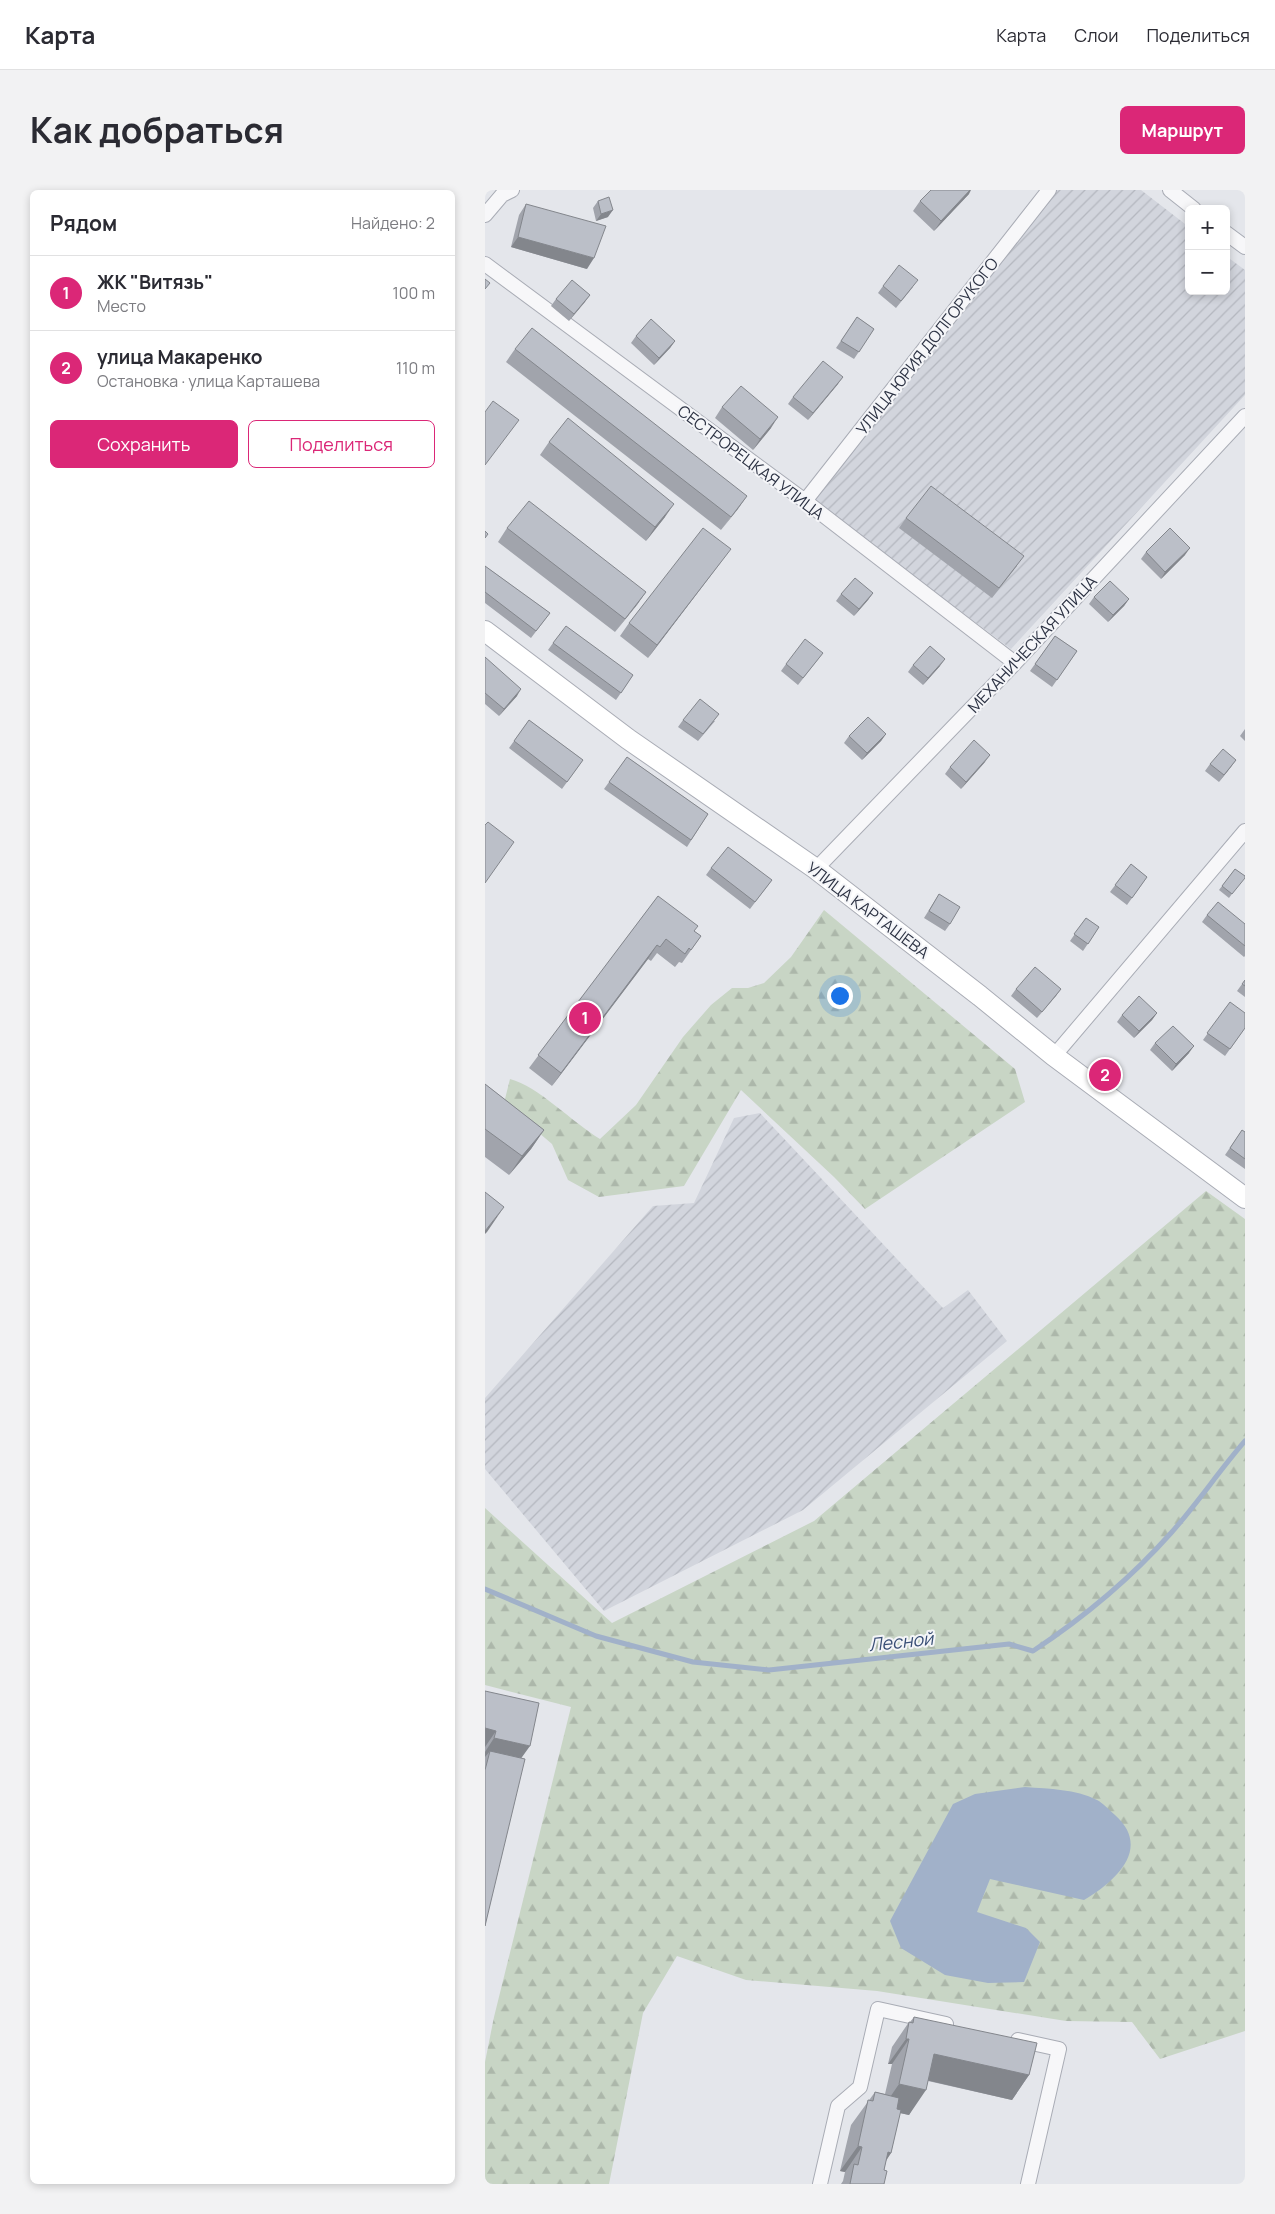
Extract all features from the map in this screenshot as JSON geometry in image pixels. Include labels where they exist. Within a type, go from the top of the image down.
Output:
[{"type":"main road","name":"УЛИЦА КАРТАШЕВА","points":[[485,630],[628,739],[816,869],[1054,1056],[1245,1198]]},
{"type":"street","points":[[485,215],[502,195],[512,190]]},
{"type":"street","name":"УЛИЦА ЮРИЯ ДОЛГОРУКОГО","points":[[805,501],[1049,190]]},
{"type":"street","points":[[1170,190],[1190,205]]},
{"type":"street","points":[[1230,236],[1245,247]]},
{"type":"street","name":"СЕСТРОРЕЦКАЯ УЛИЦА","points":[[485,264],[805,501],[1015,663]]},
{"type":"street","name":"МЕХАНИЧЕСКАЯ УЛИЦА","points":[[816,869],[1015,663],[1245,416]]},
{"type":"street","points":[[1054,1056],[1245,831]]},
{"type":"street","points":[[820,2184],[838,2106],[860,2087],[878,2009],[964,2028]]},
{"type":"street","points":[[1002,2036],[1059,2050],[1028,2184]]},
{"type":"shaded area","points":[[1054,190],[1141,190],[1185,224],[1185,295],[1230,295],[1230,259],[1245,270],[1245,395],[1011,649],[811,499]]},
{"type":"shaded area","points":[[760,1113],[943,1308],[968,1290],[1007,1341],[803,1510],[604,1611],[485,1469],[485,1398],[653,1206],[694,1203],[734,1118]]},
{"type":"green space","points":[[824,910],[1015,1069],[1025,1102],[865,1209],[834,1177],[741,1090],[684,1186],[599,1197],[568,1180],[552,1144],[504,1103],[510,1079],[521,1083],[544,1097],[600,1139],[636,1105],[683,1037],[711,1005],[732,988],[748,988],[764,983],[791,957]]},
{"type":"green space","points":[[1206,1191],[1245,1219],[1245,2031],[1160,2059],[1132,2022],[1066,2021],[877,1991],[746,1980],[677,1956],[643,2013],[609,2184],[485,2184],[485,2062],[494,2017],[571,1707],[485,1685],[485,1508],[612,1623],[814,1521]]},
{"type":"water","points":[[1025,1787],[1071,1792],[1089,1796],[1101,1803],[1126,1827],[1130,1840],[1130,1851],[1125,1863],[1108,1883],[1084,1900],[990,1879],[977,1912],[1026,1928],[1040,1942],[1024,1982],[988,1983],[945,1975],[901,1948],[890,1921],[953,1804],[975,1794]]},
{"type":"building","points":[[931,190],[970,190],[941,221],[920,201]]},
{"type":"building","points":[[609,197],[613,210],[601,214],[598,201]]},
{"type":"building","points":[[526,204],[606,226],[594,258],[518,237]]},
{"type":"building","points":[[899,265],[918,280],[901,301],[883,286]]},
{"type":"building","points":[[485,279],[490,283],[485,289]]},
{"type":"building","points":[[572,280],[590,295],[574,314],[556,299]]},
{"type":"building","points":[[857,317],[874,329],[859,352],[841,341]]},
{"type":"building","points":[[651,319],[675,341],[659,358],[636,336]]},
{"type":"building","points":[[532,328],[747,496],[731,517],[515,349]]},
{"type":"building","points":[[823,361],[843,377],[813,413],[793,397]]},
{"type":"building","points":[[741,386],[778,417],[760,439],[722,407]]},
{"type":"building","points":[[493,401],[519,420],[485,465],[485,412]]},
{"type":"building","points":[[568,418],[674,504],[655,527],[549,442]]},
{"type":"building","points":[[931,486],[1024,556],[999,588],[906,518]]},
{"type":"building","points":[[529,501],[646,592],[625,619],[507,528]]},
{"type":"building","points":[[703,528],[731,549],[657,645],[629,623]]},
{"type":"building","points":[[1170,528],[1190,548],[1165,572],[1146,552]]},
{"type":"building","points":[[485,566],[550,613],[536,631],[485,592]]},
{"type":"building","points":[[855,578],[873,593],[859,609],[841,594]]},
{"type":"building","points":[[1110,581],[1129,599],[1113,615],[1094,597]]},
{"type":"building","points":[[566,626],[633,675],[621,693],[553,643]]},
{"type":"building","points":[[1055,636],[1077,651],[1057,680],[1035,664]]},
{"type":"building","points":[[805,639],[823,653],[803,678],[786,664]]},
{"type":"building","points":[[930,646],[945,659],[928,678],[913,665]]},
{"type":"building","points":[[485,657],[521,689],[504,709],[485,693]]},
{"type":"building","points":[[700,699],[719,714],[703,734],[683,720]]},
{"type":"building","points":[[868,717],[886,734],[867,753],[849,736]]},
{"type":"building","points":[[529,720],[583,760],[567,782],[514,741]]},
{"type":"building","points":[[974,740],[990,755],[966,782],[950,767]]},
{"type":"building","points":[[1223,749],[1236,760],[1224,775],[1210,764]]},
{"type":"building","points":[[627,757],[708,814],[691,840],[609,782]]},
{"type":"building","points":[[488,822],[514,842],[485,883],[485,825]]},
{"type":"building","points":[[728,847],[772,880],[755,902],[711,868]]},
{"type":"building","points":[[1131,864],[1147,877],[1132,898],[1115,885]]},
{"type":"building","points":[[1235,869],[1245,878],[1232,894],[1222,886]]},
{"type":"building","points":[[939,894],[960,907],[950,924],[929,911]]},
{"type":"building","points":[[658,896],[698,926],[694,931],[701,936],[691,950],[689,948],[685,954],[666,939],[660,947],[657,945],[561,1073],[538,1055]]},
{"type":"building","points":[[1218,902],[1245,924],[1245,946],[1207,915]]},
{"type":"building","points":[[1086,918],[1099,927],[1088,944],[1074,934]]},
{"type":"building","points":[[1035,967],[1061,989],[1042,1012],[1016,989]]},
{"type":"building","points":[[1139,996],[1157,1013],[1139,1031],[1122,1015]]},
{"type":"building","points":[[1230,1002],[1245,1013],[1245,1028],[1230,1049],[1207,1033]]},
{"type":"building","points":[[1173,1026],[1194,1046],[1176,1064],[1155,1043]]},
{"type":"building","points":[[485,1084],[544,1130],[522,1156],[485,1129]]},
{"type":"building","points":[[1242,1130],[1245,1132],[1245,1159],[1230,1148]]},
{"type":"building","points":[[485,1192],[504,1207],[485,1231]]},
{"type":"building","points":[[485,1691],[539,1703],[530,1746],[494,1738],[496,1731],[485,1728]]},
{"type":"building","points":[[490,1751],[525,1759],[485,1926],[485,1770]]},
{"type":"building","points":[[914,2017],[1037,2043],[1029,2075],[934,2054],[926,2090],[899,2084],[909,2039],[906,2039],[909,2022],[913,2023]]},
{"type":"building","points":[[875,2092],[899,2098],[897,2109],[901,2110],[891,2153],[888,2152],[884,2170],[887,2171],[884,2184],[850,2184],[854,2164],[858,2165],[862,2147],[858,2146],[868,2100],[873,2101]]},
{"type":"waterway","name":"Лесной","points":[[485,1589],[596,1636],[693,1662],[769,1670],[1009,1644],[1033,1651],[1088,1611],[1140,1566],[1181,1522],[1245,1441]]},
{"type":"place","name":"ЖК \"Витязь\"","points":[[585,1018]]},
{"type":"place","name":"улица Макаренко","points":[[1105,1075]]}]
